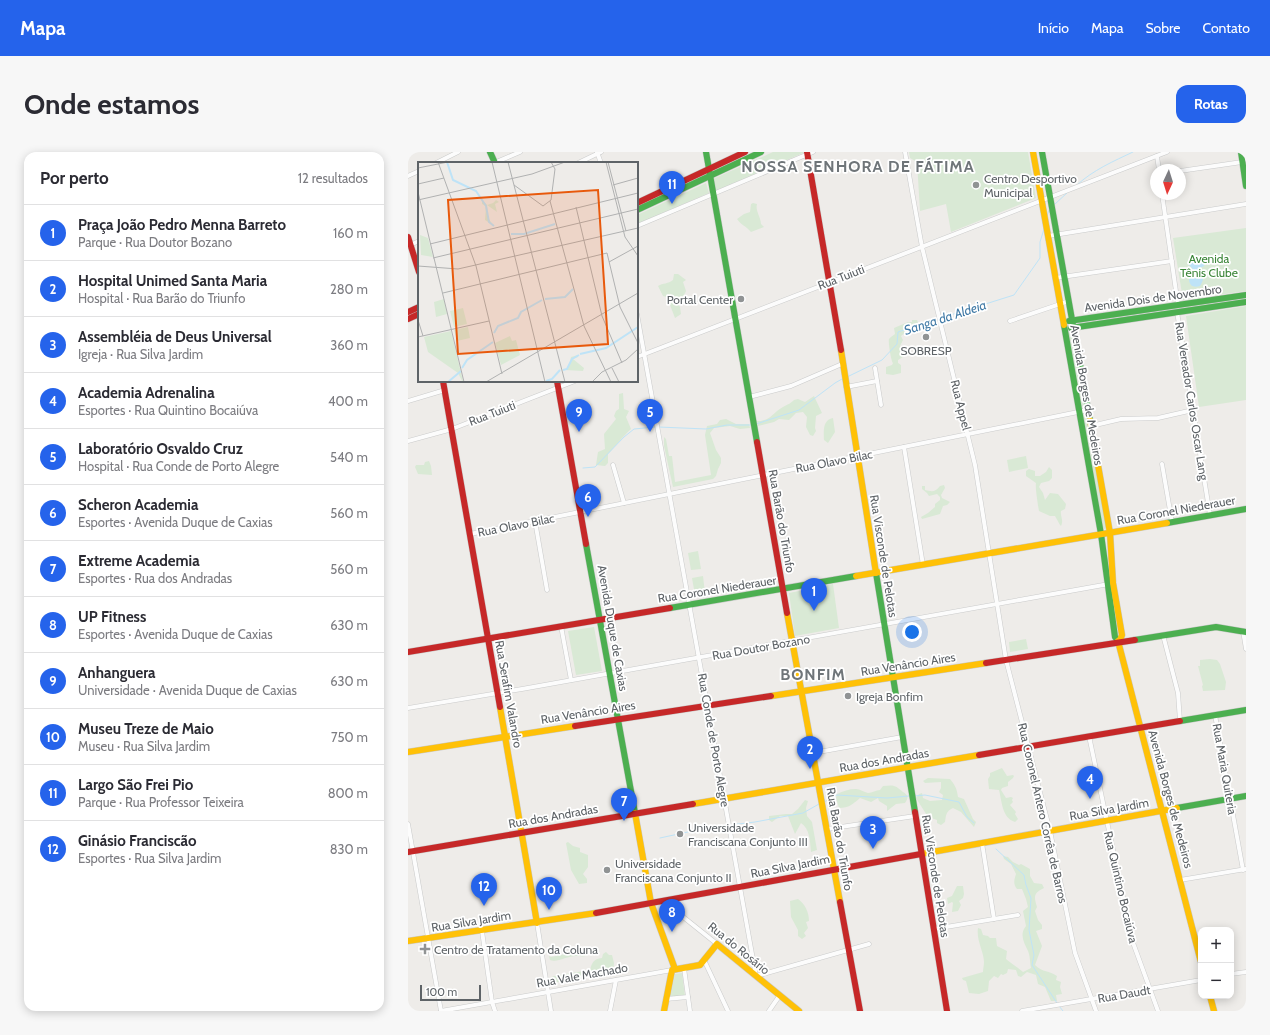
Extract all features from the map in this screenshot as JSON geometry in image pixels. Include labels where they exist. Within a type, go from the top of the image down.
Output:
[{"type":"street","points":[[438,162],[458,152]]},
{"type":"street","points":[[490,152],[494,162]]},
{"type":"street","points":[[496,162],[520,152]]},
{"type":"street","points":[[580,162],[598,152],[601,162]]},
{"type":"street","name":"Rua Barão do Triunfo","points":[[706,152],[792,641],[860,1011]]},
{"type":"street","points":[[638,204],[744,152]]},
{"type":"street","points":[[638,210],[761,152]]},
{"type":"street","name":"Rua Appel","points":[[905,152],[922,247],[975,465],[1006,660]]},
{"type":"street","name":"Avenida Borges de Medeiros","points":[[1033,152],[1057,234],[1110,533],[1111,584]]},
{"type":"street","name":"Avenida Borges de Medeiros","points":[[1042,152],[1044,161],[1048,236],[1101,534],[1122,635],[1119,642],[1198,950]]},
{"type":"street","name":"Rua Tuiuti","points":[[638,357],[1167,152]]},
{"type":"street","points":[[1241,152],[1246,186]]},
{"type":"street","points":[[638,226],[809,153]]},
{"type":"street","name":"Rua Visconde de Pelotas","points":[[809,153],[875,573],[947,1011]]},
{"type":"street","points":[[1157,156],[1158,164]]},
{"type":"street","points":[[1035,162],[1044,161]]},
{"type":"street","points":[[1186,170],[1242,162]]},
{"type":"street","points":[[408,176],[418,171]]},
{"type":"street","name":"Rua Vereador Carlos Oscar Lang","points":[[1163,200],[1193,410],[1210,515]]},
{"type":"street","points":[[1048,236],[1246,204]]},
{"type":"street","points":[[408,237],[409,246],[418,269]]},
{"type":"street","points":[[409,246],[418,242]]},
{"type":"street","points":[[1055,278],[1172,262]]},
{"type":"street","name":"Avenida Dois de Novembro","points":[[1064,325],[1178,308],[1246,295]]},
{"type":"street","points":[[1010,321],[1069,301]]},
{"type":"street","name":"Avenida Dois de Novembro","points":[[1178,308],[1246,302]]},
{"type":"street","points":[[408,312],[418,307]]},
{"type":"street","points":[[408,319],[418,314]]},
{"type":"street","name":"Rua Conde de Porto Alegre","points":[[638,320],[756,976]]},
{"type":"street","points":[[749,397],[791,386],[842,364]]},
{"type":"street","points":[[875,368],[881,405]]},
{"type":"street","points":[[846,387],[877,381]]},
{"type":"street","name":"Rua Serafim Valandro","points":[[443,382],[506,736],[551,1011]]},
{"type":"street","name":"Rua Tuiuti","points":[[408,441],[452,429],[558,384],[569,382]]},
{"type":"street","name":"Avenida Duque de Caxias","points":[[558,384],[651,903],[674,970]]},
{"type":"street","points":[[408,401],[445,390]]},
{"type":"street","name":"Rua Olavo Bilac","points":[[470,534],[1088,410]]},
{"type":"street","points":[[1091,426],[1121,419],[1158,418],[1193,410]]},
{"type":"street","points":[[904,447],[922,565]]},
{"type":"street","points":[[1162,464],[1172,522]]},
{"type":"street","points":[[613,465],[624,503]]},
{"type":"street","name":"Rua Coronel Niederauer","points":[[408,652],[1110,533],[1246,508]]},
{"type":"street","points":[[536,521],[547,590]]},
{"type":"street","name":"Rua Doutor Bozano","points":[[408,708],[498,694],[1111,584]]},
{"type":"street","points":[[561,626],[571,680]]},
{"type":"street","name":"Rua Venâncio Aires","points":[[408,752],[1216,627],[1244,632]]},
{"type":"street","points":[[1244,632],[1246,649]]},
{"type":"street","points":[[1163,635],[1178,693],[1180,721]]},
{"type":"street","name":"Rua Coronel Antero Corrêa de Barros","points":[[1006,660],[1050,831],[1075,953],[1096,1011]]},
{"type":"street","name":"Rua dos Andradas","points":[[410,851],[1246,710]]},
{"type":"street","name":"Rua Maria Quiteria","points":[[1215,715],[1230,799],[1245,870]]},
{"type":"street","name":"Rua Quintino Bocaiúva","points":[[1089,736],[1132,940],[1158,1011]]},
{"type":"street","points":[[813,753],[902,738]]},
{"type":"street","name":"Rua Silva Jardim","points":[[408,941],[537,923],[669,900],[834,868],[922,854],[1246,796]]},
{"type":"street","points":[[827,829],[915,816]]},
{"type":"street","points":[[408,824],[410,851],[441,1011]]},
{"type":"street","points":[[982,843],[994,919]]},
{"type":"street","points":[[1180,880],[1245,870]]},
{"type":"street","name":"Rua do Rosário","points":[[669,900],[672,908],[799,1011]]},
{"type":"street","points":[[934,929],[1018,915]]},
{"type":"street","points":[[482,931],[492,1002],[495,1011]]},
{"type":"street","name":"Rua Vale Machado","points":[[441,1011],[700,965],[717,944]]},
{"type":"street","points":[[756,976],[869,944]]},
{"type":"street","points":[[704,960],[728,1011]]},
{"type":"street","points":[[684,968],[690,1011]]},
{"type":"street","points":[[664,1011],[674,970]]},
{"type":"street","points":[[1234,974],[1246,972]]},
{"type":"street","points":[[610,1011],[616,980]]},
{"type":"street","name":"Rua Daudt","points":[[1022,1011],[1198,981]]},
{"type":"street","points":[[769,1011],[780,995]]},
{"type":"street","points":[[666,999],[688,997]]},
{"type":"street","points":[[1211,999],[1214,1011]]},
{"type":"green space","points":[[773,152],[803,153],[716,191],[713,179]]},
{"type":"green space","name":"Centro Desportivo Municipal","points":[[909,152],[1028,152],[1036,198],[951,232],[946,204],[920,211],[917,162],[910,158]]},
{"type":"green space","points":[[706,183],[709,193],[638,224],[638,215]]},
{"type":"green space","points":[[751,204],[757,204],[761,224],[764,227],[751,232],[737,219],[750,212]]},
{"type":"green space","name":"Avenida Tênis Clube","points":[[1246,228],[1246,291],[1183,300],[1173,238]]},
{"type":"green space","points":[[674,274],[678,274],[686,280],[683,282],[686,291],[682,299],[675,300],[680,307],[681,314],[675,318],[670,305],[670,298],[663,296],[658,286],[673,280]]},
{"type":"green space","name":"Avenida Tênis Clube","points":[[1246,306],[1246,400],[1199,407],[1186,316]]},
{"type":"green space","points":[[912,320],[917,320],[919,326],[901,336],[903,340],[900,346],[903,349],[902,352],[906,355],[898,360],[898,363],[901,365],[901,373],[893,375],[886,374],[886,367],[892,365],[893,363],[889,338],[895,334],[894,328],[908,322],[912,322]]},
{"type":"green space","points":[[1069,332],[1072,332],[1073,334],[1084,404],[1081,407],[1068,334]]},
{"type":"green space","points":[[623,393],[624,409],[629,411],[626,417],[631,429],[608,454],[608,463],[605,466],[596,465],[598,452],[605,449],[604,434],[616,419],[614,416],[616,411],[619,409],[619,394]]},
{"type":"green space","points":[[814,396],[822,413],[816,416],[816,431],[813,436],[810,435],[806,427],[807,417],[803,412],[796,413],[789,420],[779,419],[774,422],[758,426],[757,421],[765,420],[794,400],[798,399],[805,402]]},
{"type":"green space","points":[[1083,415],[1087,416],[1107,528],[1104,529],[1102,528]]},
{"type":"green space","points":[[833,418],[835,432],[828,443],[824,440],[824,427],[829,419]]},
{"type":"green space","points":[[726,419],[736,424],[749,424],[750,428],[740,429],[730,426],[714,428],[710,433],[716,450],[721,458],[721,463],[716,476],[713,479],[673,487],[664,446],[664,437],[666,439],[669,456],[672,456],[675,482],[711,475],[705,435],[707,426],[717,424],[720,420]]},
{"type":"green space","points":[[1026,456],[1028,468],[1009,472],[1007,460]]},
{"type":"green space","points":[[429,461],[432,475],[418,474],[415,467],[416,465],[424,465],[425,462]]},
{"type":"green space","points":[[1049,467],[1052,470],[1052,478],[1049,481],[1041,483],[1039,487],[1045,500],[1050,493],[1058,494],[1066,504],[1065,509],[1061,511],[1061,526],[1055,516],[1050,516],[1039,511],[1036,483],[1026,476],[1026,471],[1029,469],[1035,471],[1035,476],[1040,476],[1046,472]]},
{"type":"green space","points":[[944,485],[945,488],[941,495],[942,498],[950,502],[943,506],[940,514],[922,519],[921,517],[935,507],[935,504],[940,500],[940,497],[937,494],[929,496],[922,489],[922,486],[925,486],[925,490],[932,491]]},
{"type":"green space","points":[[698,551],[701,569],[691,570],[688,553]]},
{"type":"green space","points":[[703,576],[705,593],[695,595],[692,578]]},
{"type":"green space","points":[[833,584],[839,628],[795,636],[789,593]]},
{"type":"green space","points":[[594,627],[602,671],[576,675],[568,631]]},
{"type":"green space","points":[[1026,639],[1028,649],[1010,652],[1009,642]]},
{"type":"green space","points":[[1200,660],[1217,660],[1220,664],[1226,682],[1225,690],[1203,691],[1198,666],[1200,666]]},
{"type":"green space","points":[[1002,768],[1007,776],[1014,776],[1008,782],[1008,786],[1002,788],[1001,790],[1006,798],[1013,798],[1013,802],[1010,805],[1016,812],[1015,814],[1018,819],[1015,822],[1007,817],[1005,813],[999,790],[989,789],[988,779],[990,773]]},
{"type":"green space","points":[[928,778],[950,779],[956,787],[958,797],[964,799],[973,819],[976,822],[974,827],[961,812],[953,808],[948,812],[945,822],[941,825],[937,823],[937,820],[928,817],[916,798],[922,793],[923,798],[930,801],[942,800],[943,795],[939,792],[941,782],[925,783],[923,781]]},
{"type":"green space","points":[[883,786],[894,786],[905,793],[907,798],[905,803],[896,804],[887,811],[887,806],[879,801],[878,798],[871,802],[860,798],[853,804],[839,808],[836,798],[837,794],[851,789],[859,789],[870,793],[880,790]]},
{"type":"green space","points":[[805,800],[808,801],[806,808],[807,816],[812,822],[817,850],[811,852],[808,832],[801,823],[795,834],[788,816],[780,816],[772,822],[769,820],[769,816],[792,814]]},
{"type":"green space","points":[[568,842],[573,846],[580,848],[580,852],[588,855],[588,867],[583,874],[587,879],[587,883],[579,884],[571,870],[566,843]]},
{"type":"green space","points":[[1003,856],[1008,857],[1013,862],[1030,869],[1030,876],[1034,883],[1042,884],[1044,888],[1035,896],[1037,907],[1035,911],[1038,920],[1042,925],[1042,929],[1036,931],[1042,946],[1035,965],[1057,976],[1056,980],[1061,982],[1060,987],[1062,994],[1056,995],[1057,1001],[1051,1001],[1045,987],[1038,984],[1036,975],[1027,972],[1021,977],[1018,976],[1016,970],[1008,969],[1007,973],[1003,975],[1001,974],[998,978],[994,976],[989,981],[988,991],[979,994],[969,993],[966,981],[962,978],[983,972],[984,958],[978,937],[978,928],[981,929],[983,935],[990,938],[996,938],[997,946],[1007,951],[1006,959],[1009,962],[1023,972],[1031,968],[1029,953],[1024,942],[1023,935],[1026,926],[1023,911],[1028,907],[1026,899],[1022,889],[1017,889],[1015,885],[1014,882],[1016,874],[1011,864],[1004,859]]},
{"type":"green space","points":[[957,886],[963,886],[964,894],[963,898],[959,901],[961,905],[958,911],[952,912],[953,903],[948,904],[947,898],[952,896]]},
{"type":"green space","points":[[798,899],[805,906],[809,918],[809,921],[806,922],[808,928],[804,933],[806,936],[802,939],[798,936],[798,930],[791,917],[790,901]]},
{"type":"green space","points":[[584,950],[587,952],[586,956],[573,956],[553,961],[550,960],[549,956],[551,957]]},
{"type":"green space","points":[[606,952],[609,955],[612,955],[614,963],[613,972],[608,970],[606,975],[554,983],[552,977],[554,976],[590,970],[593,962],[602,958],[603,954]]},
{"type":"green space","points":[[682,973],[685,996],[670,998],[675,974]]},
{"type":"water","points":[[1193,259],[1204,259],[1205,261],[1204,266],[1198,269],[1203,275],[1203,281],[1200,286],[1196,287],[1191,285],[1189,279],[1194,270],[1188,264]]},
{"type":"waterway","name":"Sanga da Aldeia","points":[[1077,185],[1097,170],[1133,152]]},
{"type":"waterway","name":"Sanga da Aldeia","points":[[1054,205],[1068,192]]},
{"type":"waterway","name":"Sanga da Aldeia","points":[[1047,216],[1049,210]]},
{"type":"waterway","name":"Sanga da Aldeia","points":[[941,318],[1014,295],[1040,258],[1040,242],[1044,229]]},
{"type":"waterway","name":"Sanga da Aldeia","points":[[847,377],[882,360],[897,344],[898,332],[938,319]]},
{"type":"waterway","name":"Sanga da Aldeia","points":[[756,424],[799,410],[842,379]]},
{"type":"waterway","name":"Sanga da Aldeia","points":[[658,427],[706,429],[727,425],[751,425]]},
{"type":"waterway","name":"Sanga da Aldeia","points":[[583,468],[595,467],[624,437],[634,429],[655,427]]},
{"type":"waterway","points":[[824,802],[837,795],[887,798],[909,796]]},
{"type":"waterway","points":[[914,796],[925,795],[959,802],[967,817],[974,823]]},
{"type":"waterway","points":[[730,825],[803,813],[819,804]]},
{"type":"waterway","points":[[660,838],[726,825]]},
{"type":"waterway","points":[[996,849],[1024,875],[1031,898],[1029,930],[1034,955],[1032,965],[1057,1003]]},
{"type":"waterway","points":[[1059,1006],[1063,1011]]},
{"type":"traffic: fast","points":[[490,152],[495,162]]},
{"type":"traffic: fast","points":[[706,152],[757,442]]},
{"type":"traffic: fast","points":[[638,210],[761,152]]},
{"type":"traffic: fast","points":[[1042,152],[1090,420]]},
{"type":"traffic: fast","points":[[1241,152],[1246,186]]},
{"type":"traffic: fast","points":[[1069,321],[1246,295]]},
{"type":"traffic: fast","points":[[1071,328],[1246,302]]},
{"type":"traffic: fast","points":[[1064,325],[1101,534],[1115,637],[1118,641]]},
{"type":"traffic: fast","points":[[1167,523],[1246,509]]},
{"type":"traffic: fast","points":[[586,544],[635,813]]},
{"type":"traffic: fast","points":[[876,573],[915,812]]},
{"type":"traffic: fast","points":[[670,608],[856,576]]},
{"type":"traffic: fast","points":[[1135,640],[1216,627],[1246,632]]},
{"type":"traffic: fast","points":[[1180,721],[1246,710]]},
{"type":"traffic: fast","points":[[1177,808],[1246,796]]},
{"type":"traffic: slow","points":[[1033,152],[1064,325]]},
{"type":"traffic: slow","points":[[841,350],[876,573]]},
{"type":"traffic: slow","points":[[1090,420],[1110,533],[1113,583],[1122,635],[1119,642]]},
{"type":"traffic: slow","points":[[856,576],[1167,523]]},
{"type":"traffic: slow","points":[[787,613],[840,902]]},
{"type":"traffic: slow","points":[[1118,641],[1198,950]]},
{"type":"traffic: slow","points":[[771,696],[986,663]]},
{"type":"traffic: slow","points":[[500,707],[537,923]]},
{"type":"traffic: slow","points":[[408,752],[575,726]]},
{"type":"traffic: slow","points":[[693,804],[979,755]]},
{"type":"traffic: slow","points":[[921,854],[1177,808]]},
{"type":"traffic: slow","points":[[635,813],[651,903],[675,969]]},
{"type":"traffic: slow","points":[[408,941],[596,913]]},
{"type":"traffic: slow","points":[[664,1011],[672,970],[700,965],[717,944],[799,1011]]},
{"type":"traffic: slow","points":[[1211,999],[1214,1011]]},
{"type":"traffic: jam","points":[[638,203],[745,152]]},
{"type":"traffic: jam","points":[[807,152],[841,350]]},
{"type":"traffic: jam","points":[[408,237],[418,269]]},
{"type":"traffic: jam","points":[[408,312],[418,307]]},
{"type":"traffic: jam","points":[[408,319],[418,314]]},
{"type":"traffic: jam","points":[[443,382],[500,707]]},
{"type":"traffic: jam","points":[[557,382],[586,544]]},
{"type":"traffic: jam","points":[[757,442],[787,613]]},
{"type":"traffic: jam","points":[[408,652],[670,608]]},
{"type":"traffic: jam","points":[[986,663],[1135,640]]},
{"type":"traffic: jam","points":[[575,726],[771,696]]},
{"type":"traffic: jam","points":[[979,755],[1180,721]]},
{"type":"traffic: jam","points":[[408,852],[693,804]]},
{"type":"traffic: jam","points":[[915,812],[947,1011]]},
{"type":"traffic: jam","points":[[596,913],[921,854]]},
{"type":"traffic: jam","points":[[840,902],[860,1011]]},
{"type":"place","name":"Centro Desportivo Municipal","points":[[976,185]]},
{"type":"place","name":"Largo São Frei Pio","points":[[672,204]]},
{"type":"place","name":"Portal Center","points":[[741,299]]},
{"type":"place","name":"SOBRESP","points":[[926,337]]},
{"type":"place","name":"Anhanguera","points":[[579,432]]},
{"type":"place","name":"Laboratório Osvaldo Cruz","points":[[650,432]]},
{"type":"place","name":"Scheron Academia","points":[[588,517]]},
{"type":"place","name":"Praça João Pedro Menna Barreto","points":[[814,611]]},
{"type":"place","name":"Igreja Bonfim","points":[[848,696]]},
{"type":"place","name":"Hospital Unimed Santa Maria","points":[[810,769]]},
{"type":"place","name":"Academia Adrenalina","points":[[1090,799]]},
{"type":"place","name":"Extreme Academia","points":[[624,821]]},
{"type":"place","name":"Universidade Franciscana Conjunto III","points":[[680,834]]},
{"type":"place","name":"Assembléia de Deus Universal","points":[[873,849]]},
{"type":"place","name":"Universidade Franciscana Conjunto II","points":[[607,870]]},
{"type":"place","name":"Ginásio Franciscão","points":[[484,906]]},
{"type":"place","name":"Museu Treze de Maio","points":[[549,910]]},
{"type":"place","name":"UP Fitness","points":[[672,932]]},
{"type":"place","name":"Centro de Tratamento da Coluna","points":[[425,949]]},
{"type":"district","name":"NOSSA SENHORA DE FÁTIMA","points":[[858,166]]},
{"type":"district","name":"BONFIM","points":[[813,674]]}]
